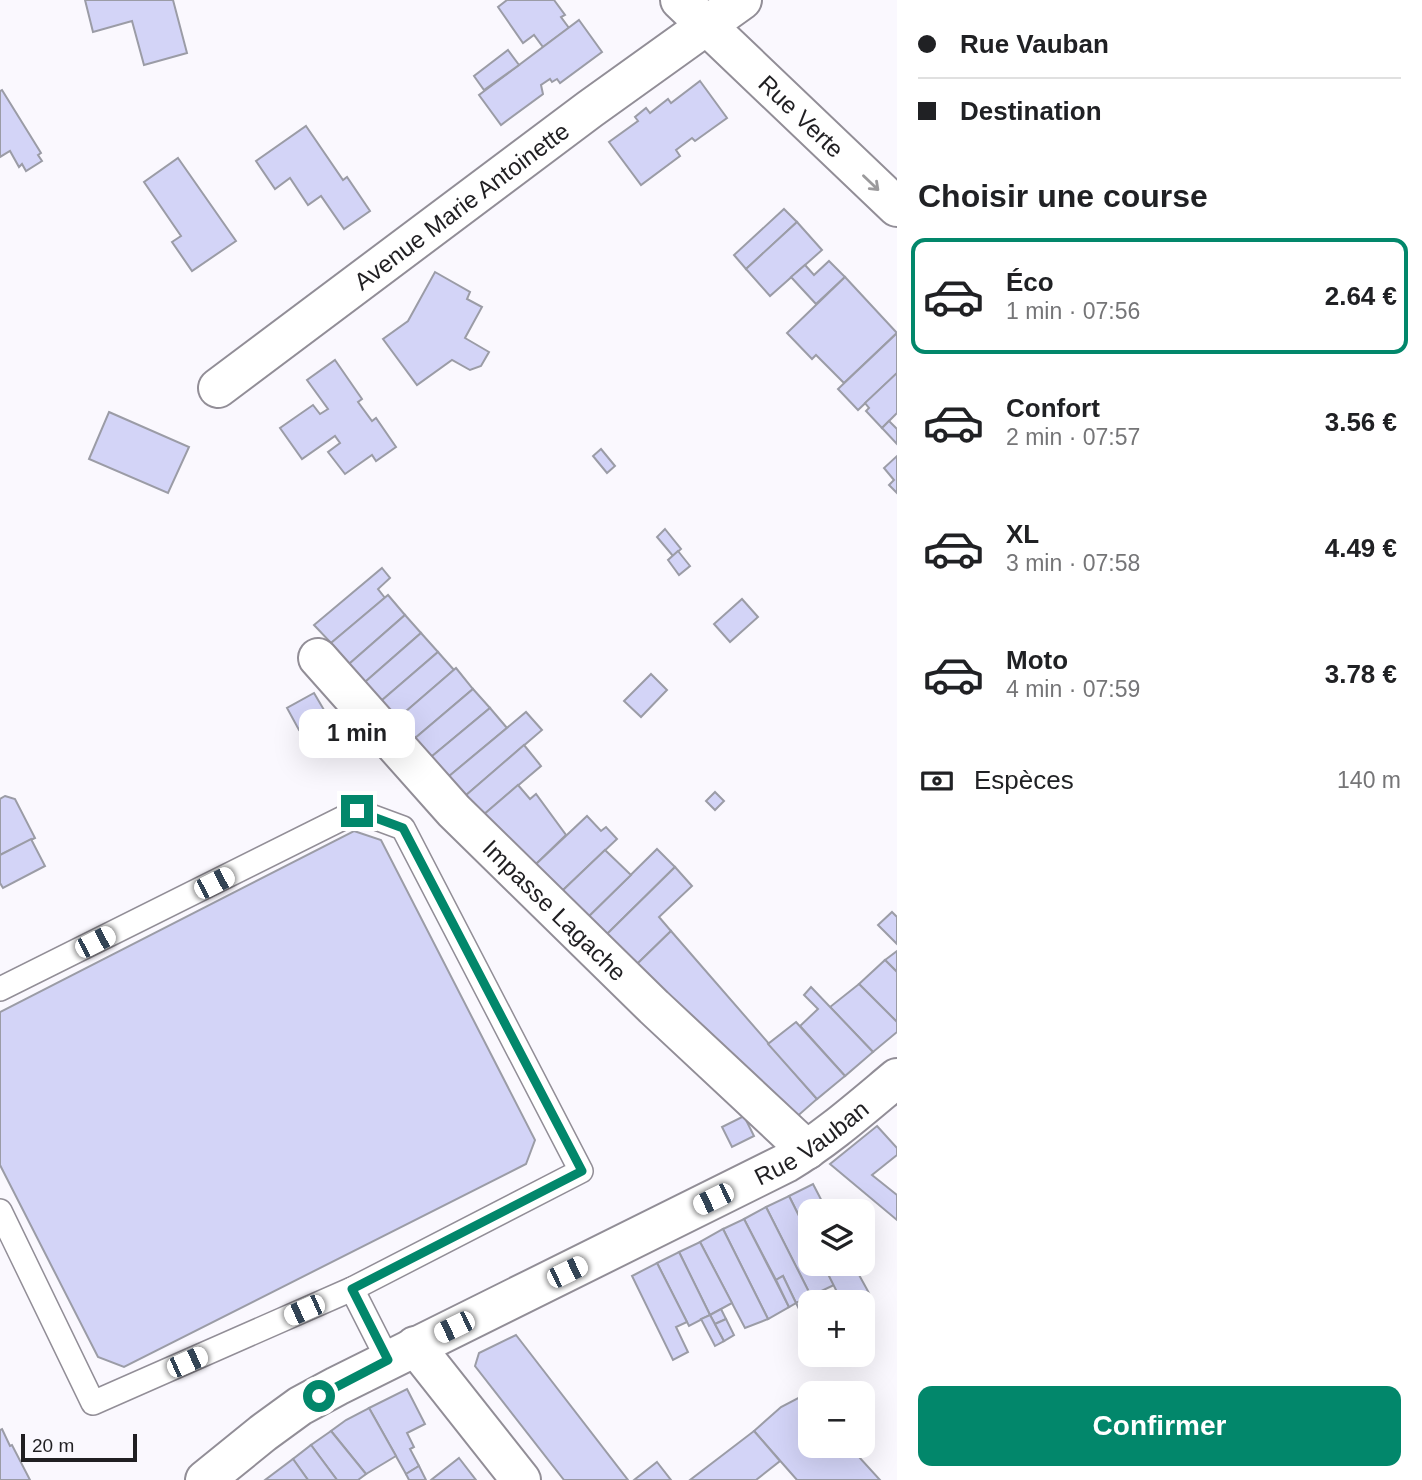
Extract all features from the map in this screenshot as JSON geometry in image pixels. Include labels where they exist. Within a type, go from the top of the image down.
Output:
[{"type":"street","points":[[693,12],[742,0]]},
{"type":"street","name":"Rue Verte","points":[[693,12],[897,207]]},
{"type":"street","name":"Avenue Marie Antoinette","points":[[218,388],[693,12]]},
{"type":"street","name":"Impasse Lagache","points":[[318,658],[454,811],[654,1007],[807,1150]]},
{"type":"street","name":"Rue Vauban","points":[[205,1480],[300,1406],[786,1163],[807,1150],[897,1078]]},
{"type":"street","points":[[402,1353],[521,1480]]},
{"type":"lane","points":[[0,989],[357,811],[403,828],[582,1171],[352,1289],[93,1403],[0,1211]]},
{"type":"lane","points":[[352,1289],[402,1353]]},
{"type":"building","points":[[85,0],[173,0],[187,53],[144,65],[132,21],[93,32]]},
{"type":"building","points":[[507,0],[554,0],[565,15],[561,17],[569,28],[543,47],[534,35],[523,43],[498,7]]},
{"type":"building","points":[[579,20],[602,52],[560,83],[557,79],[552,82],[550,79],[541,85],[543,94],[501,125],[479,95]]},
{"type":"building","points":[[508,50],[519,65],[484,90],[474,76]]},
{"type":"building","points":[[700,81],[727,118],[695,141],[692,138],[676,150],[680,156],[641,185],[609,142],[638,121],[635,117],[646,108],[650,113],[668,99],[671,103]]},
{"type":"building","points":[[2,90],[41,153],[38,155],[42,161],[26,171],[22,164],[19,167],[10,151],[0,157]]},
{"type":"building","points":[[306,126],[343,180],[347,177],[370,211],[344,229],[321,196],[308,205],[290,178],[275,189],[256,161]]},
{"type":"building","points":[[178,158],[236,241],[192,271],[172,242],[181,236],[144,182]]},
{"type":"building","points":[[784,209],[797,222],[746,269],[734,255]]},
{"type":"building","points":[[797,222],[822,250],[770,296],[746,269]]},
{"type":"building","points":[[829,261],[845,277],[816,304],[791,277],[805,265],[814,275]]},
{"type":"building","points":[[435,272],[470,292],[467,299],[482,307],[465,338],[489,352],[481,366],[470,370],[452,360],[417,385],[383,339],[408,321]]},
{"type":"building","points":[[845,277],[897,333],[844,383],[816,355],[812,359],[787,333]]},
{"type":"building","points":[[897,333],[897,373],[858,410],[838,389]]},
{"type":"building","points":[[335,360],[362,399],[358,402],[372,421],[376,418],[396,447],[376,461],[372,455],[345,474],[328,452],[340,443],[335,436],[302,459],[280,428],[313,405],[320,414],[328,409],[307,380]]},
{"type":"building","points":[[897,373],[897,413],[882,428],[866,411],[869,408],[865,403]]},
{"type":"building","points":[[109,412],[189,447],[168,493],[89,459]]},
{"type":"building","points":[[889,421],[897,429],[897,444],[882,428]]},
{"type":"building","points":[[601,449],[615,466],[607,473],[593,456]]},
{"type":"building","points":[[897,456],[897,493],[889,485],[894,480],[884,468]]},
{"type":"building","points":[[665,529],[681,549],[673,556],[657,537]]},
{"type":"building","points":[[678,551],[690,566],[679,575],[668,560]]},
{"type":"building","points":[[382,568],[390,578],[378,589],[385,598],[331,643],[314,625]]},
{"type":"building","points":[[388,595],[405,615],[349,664],[331,643]]},
{"type":"building","points":[[742,599],[758,617],[730,642],[714,624]]},
{"type":"building","points":[[405,615],[421,633],[365,682],[349,664]]},
{"type":"building","points":[[421,633],[438,652],[381,701],[365,682]]},
{"type":"building","points":[[438,652],[454,670],[397,719],[381,701]]},
{"type":"building","points":[[456,668],[473,689],[414,739],[397,719]]},
{"type":"building","points":[[651,674],[667,690],[641,717],[624,701]]},
{"type":"building","points":[[473,689],[490,708],[431,757],[414,739]]},
{"type":"building","points":[[314,693],[327,715],[299,730],[287,708]]},
{"type":"building","points":[[490,708],[507,728],[448,777],[431,757]]},
{"type":"building","points":[[526,712],[542,730],[465,796],[448,777]]},
{"type":"building","points":[[524,745],[541,766],[482,816],[465,796]]},
{"type":"building","points":[[518,785],[530,799],[536,794],[566,835],[534,866],[482,816]]},
{"type":"building","points":[[715,792],[724,801],[715,810],[706,801]]},
{"type":"building","points":[[5,796],[15,799],[35,838],[0,855],[0,799]]},
{"type":"building","points":[[587,816],[601,831],[606,827],[617,839],[561,892],[534,866]]},
{"type":"building","points":[[354,831],[381,840],[535,1140],[526,1164],[124,1367],[98,1357],[0,1165],[0,1012]]},
{"type":"building","points":[[31,839],[45,866],[3,888],[0,883],[0,855]]},
{"type":"building","points":[[657,849],[675,867],[606,935],[588,917]]},
{"type":"building","points":[[605,850],[631,875],[588,917],[561,892]]},
{"type":"building","points":[[675,867],[692,886],[659,917],[671,931],[636,965],[606,935]]},
{"type":"building","points":[[892,912],[897,917],[897,944],[878,925]]},
{"type":"building","points":[[671,931],[817,1099],[793,1120],[636,965]]},
{"type":"building","points":[[897,951],[897,972],[885,960]]},
{"type":"building","points":[[885,960],[897,972],[897,1022],[859,984]]},
{"type":"building","points":[[859,984],[897,1022],[897,1032],[873,1052],[830,1007]]},
{"type":"building","points":[[811,987],[873,1052],[845,1076],[800,1026],[818,1009],[804,995]]},
{"type":"building","points":[[796,1022],[845,1076],[817,1099],[768,1044]]},
{"type":"building","points":[[744,1116],[754,1136],[732,1147],[722,1127]]},
{"type":"building","points":[[877,1126],[897,1148],[897,1155],[872,1175],[897,1195],[897,1220],[875,1199],[830,1164]]},
{"type":"building","points":[[813,1184],[821,1199],[798,1199],[798,1214],[789,1196]]},
{"type":"building","points":[[789,1196],[798,1214],[798,1270],[766,1207]]},
{"type":"building","points":[[766,1207],[798,1270],[798,1276],[801,1276],[808,1290],[798,1290],[798,1302],[796,1303],[783,1276],[776,1280],[744,1219]]},
{"type":"building","points":[[744,1219],[789,1307],[768,1319],[723,1229]]},
{"type":"building","points":[[723,1229],[768,1319],[745,1328],[700,1242]]},
{"type":"building","points":[[700,1242],[732,1303],[710,1315],[679,1252]]},
{"type":"building","points":[[679,1252],[710,1315],[689,1326],[657,1263]]},
{"type":"building","points":[[657,1263],[687,1322],[676,1327],[688,1352],[673,1360],[632,1276]]},
{"type":"building","points":[[783,1276],[796,1303],[789,1307],[776,1280]]},
{"type":"building","points":[[801,1276],[829,1276],[834,1285],[824,1290],[808,1290]]},
{"type":"building","points":[[829,1276],[860,1276],[867,1290],[836,1290]]},
{"type":"building","points":[[721,1309],[726,1319],[715,1324],[710,1315]]},
{"type":"building","points":[[710,1315],[724,1341],[715,1346],[701,1319]]},
{"type":"building","points":[[726,1319],[734,1335],[724,1341],[715,1324]]},
{"type":"building","points":[[516,1335],[628,1480],[564,1480],[475,1366],[479,1353]]},
{"type":"building","points":[[407,1389],[425,1424],[407,1433],[414,1447],[410,1449],[419,1466],[406,1474],[369,1408]]},
{"type":"building","points":[[798,1398],[798,1458],[860,1458],[880,1480],[797,1480],[754,1431],[781,1407]]},
{"type":"building","points":[[369,1408],[396,1456],[366,1474],[331,1431]]},
{"type":"building","points":[[2,1429],[10,1446],[12,1445],[30,1480],[0,1480]]},
{"type":"building","points":[[331,1431],[366,1474],[358,1480],[337,1480],[311,1445]]},
{"type":"building","points":[[754,1431],[780,1461],[756,1480],[690,1480]]},
{"type":"building","points":[[311,1445],[337,1480],[308,1480],[293,1459]]},
{"type":"building","points":[[459,1458],[476,1480],[431,1480]]},
{"type":"building","points":[[293,1459],[308,1480],[265,1480]]},
{"type":"building","points":[[657,1462],[671,1480],[634,1480]]},
{"type":"building","points":[[419,1466],[426,1480],[409,1480],[406,1474]]},
{"type":"route","points":[[319,1396],[388,1360],[352,1289],[582,1171],[403,828],[357,811]]}]
